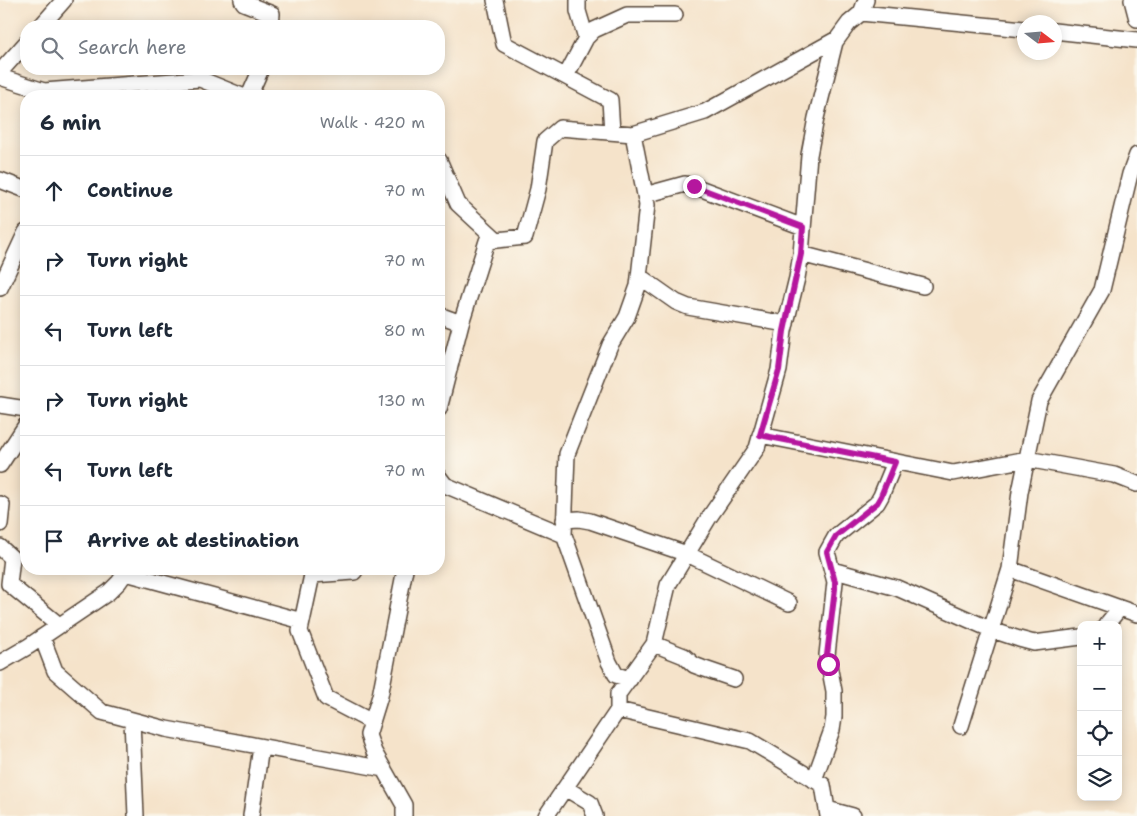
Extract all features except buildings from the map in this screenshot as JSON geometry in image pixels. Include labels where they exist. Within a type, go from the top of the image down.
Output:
[{"type":"street","points":[[46,20],[64,0]]},
{"type":"street","points":[[242,0],[244,3],[272,14],[272,20]]},
{"type":"street","points":[[495,0],[504,44],[610,100],[612,132]]},
{"type":"street","points":[[578,0],[578,11],[586,38]]},
{"type":"street","points":[[1132,0],[1137,19]]},
{"type":"street","points":[[546,816],[618,710],[618,694],[654,644],[668,585],[757,448],[779,370],[786,324],[801,254],[814,127],[837,38],[864,6],[1017,27]]},
{"type":"street","points":[[566,76],[586,38],[594,30],[627,15],[675,15]]},
{"type":"street","points":[[1062,33],[1137,40]]},
{"type":"street","points":[[445,385],[461,322],[487,241],[525,237],[538,189],[545,141],[560,128],[633,134],[705,112],[837,38]]},
{"type":"street","points":[[0,72],[20,50]]},
{"type":"street","points":[[252,90],[258,75]]},
{"type":"street","points":[[0,77],[32,90]]},
{"type":"street","points":[[57,90],[200,79],[227,90]]},
{"type":"street","points":[[630,679],[613,673],[564,527],[567,454],[610,345],[627,317],[638,286],[647,205],[633,134]]},
{"type":"street","points":[[961,726],[1010,569],[1020,492],[1040,401],[1102,290],[1130,174],[1137,154]]},
{"type":"street","points":[[445,174],[458,204],[497,240]]},
{"type":"street","points":[[0,180],[20,188]]},
{"type":"street","points":[[645,195],[685,184],[803,227]]},
{"type":"street","points":[[0,288],[20,245]]},
{"type":"street","points":[[801,254],[923,286]]},
{"type":"street","points":[[639,276],[676,302],[688,307],[786,324]]},
{"type":"street","points":[[445,317],[461,322]]},
{"type":"street","points":[[0,405],[20,408]]},
{"type":"street","points":[[0,465],[20,433]]},
{"type":"street","points":[[760,435],[952,473],[1027,458],[1114,475],[1137,484]]},
{"type":"street","points":[[814,780],[832,730],[834,717],[834,691],[827,655],[835,589],[832,570],[827,557],[830,545],[836,536],[877,503],[895,462]]},
{"type":"street","points":[[445,484],[564,527],[579,519],[590,521],[687,554],[789,603]]},
{"type":"street","points":[[0,504],[2,505],[0,524]]},
{"type":"street","points":[[0,547],[12,558],[4,583],[59,625]]},
{"type":"street","points":[[1010,569],[1137,614]]},
{"type":"street","points":[[832,570],[897,588],[992,630],[1034,643],[1077,638]]},
{"type":"street","points":[[0,663],[109,592],[124,575]]},
{"type":"street","points":[[141,575],[302,621]]},
{"type":"street","points":[[310,575],[300,631],[326,698],[372,722]]},
{"type":"street","points":[[404,575],[380,696],[368,735],[404,805],[404,816]]},
{"type":"street","points":[[1109,621],[1120,608]]},
{"type":"street","points":[[42,637],[55,671],[102,712],[166,729],[384,769]]},
{"type":"street","points":[[654,644],[684,656],[694,665],[734,678]]},
{"type":"street","points":[[618,710],[750,741],[823,785],[828,812],[853,816]]},
{"type":"street","points":[[132,720],[136,816]]},
{"type":"street","points":[[251,816],[261,747]]},
{"type":"street","points":[[565,788],[590,803],[595,816]]},
{"type":"route","points":[[694,186],[803,227],[797,278],[784,331],[779,370],[760,435],[895,462],[877,503],[836,536],[827,552],[835,582],[827,655],[828,664]]}]
